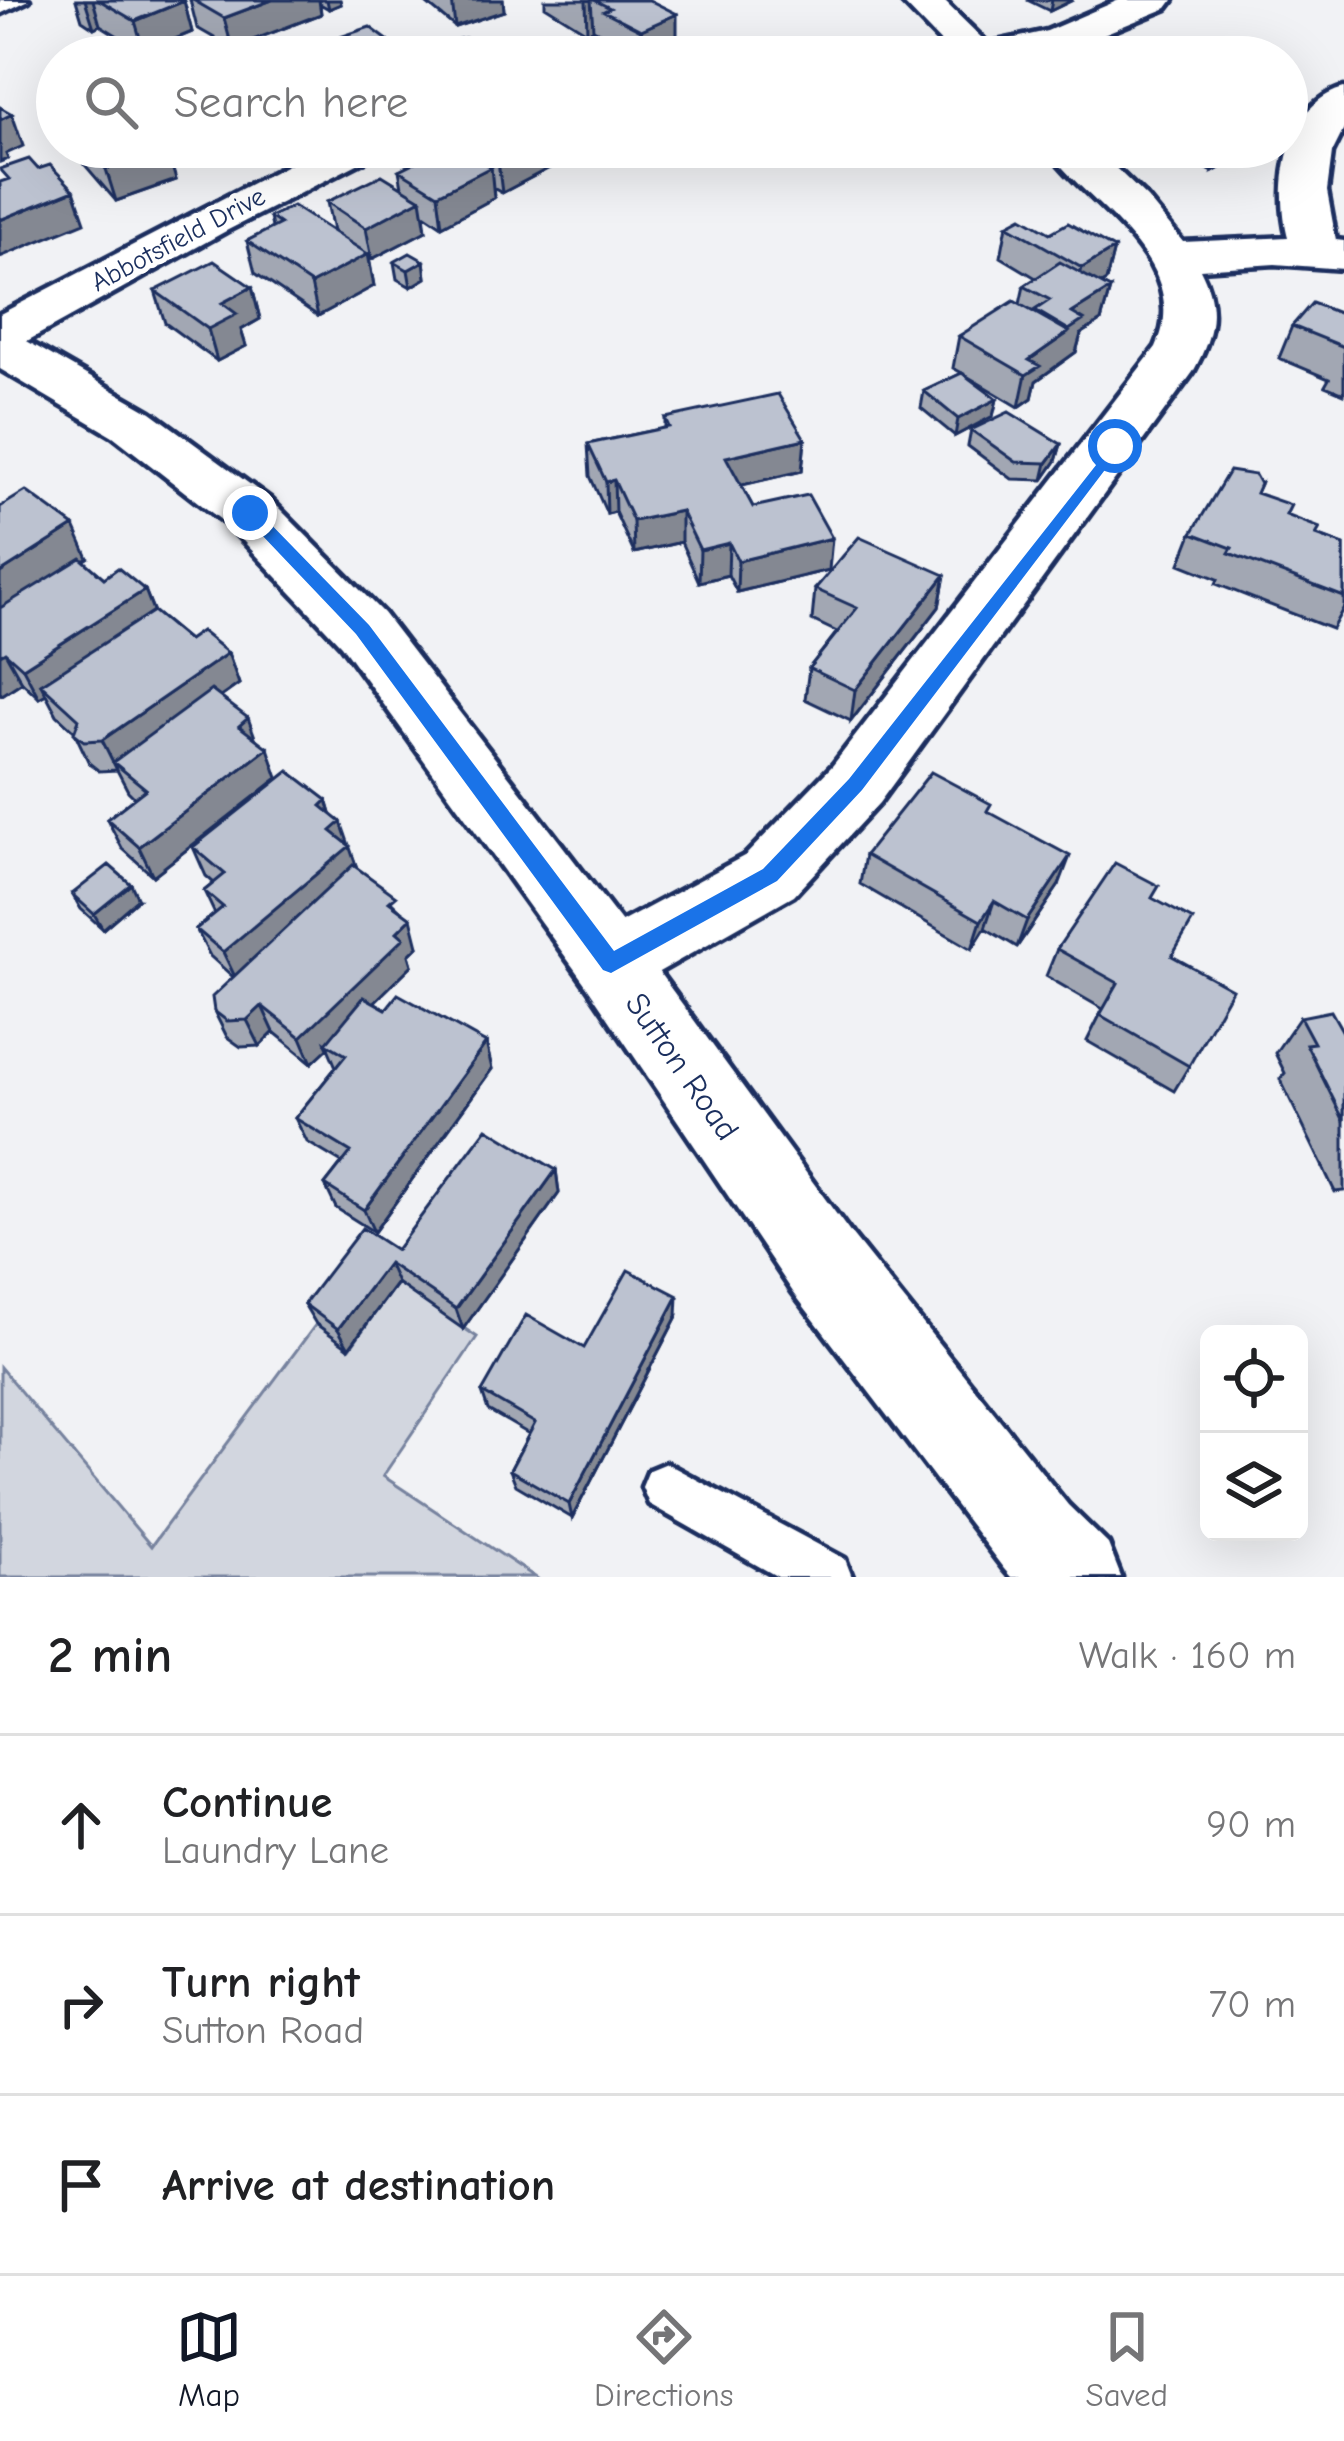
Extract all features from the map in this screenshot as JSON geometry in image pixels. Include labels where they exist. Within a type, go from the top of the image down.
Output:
[{"type":"street","points":[[920,0],[959,36]]},
{"type":"street","points":[[1069,36],[1153,0]]},
{"type":"street","points":[[1308,165],[1327,117],[1344,101]]},
{"type":"street","name":"Abbotsfield Drive","points":[[0,335],[208,220],[314,168]]},
{"type":"street","points":[[611,963],[770,875],[856,784],[1167,372],[1187,335],[1187,302],[1172,257],[1088,168]]},
{"type":"street","points":[[1307,168],[1301,194],[1304,220],[1330,253]]},
{"type":"street","points":[[1172,257],[1330,253]]},
{"type":"street","name":"Sutton Road","points":[[0,347],[132,424],[250,513],[362,629],[611,963],[822,1264],[1044,1564]]},
{"type":"lane","points":[[0,7],[18,0]]},
{"type":"lane","points":[[666,1486],[827,1577]]},
{"type":"shaded area","points":[[397,1283],[477,1337],[383,1476],[535,1577],[0,1577],[0,1367],[151,1546],[316,1324],[350,1348]]},
{"type":"building","points":[[99,0],[182,0],[184,1],[135,21]]},
{"type":"building","points":[[193,0],[272,0],[224,18]]},
{"type":"building","points":[[594,0],[649,0],[677,14],[641,30],[604,11],[610,8]]},
{"type":"building","points":[[370,27],[382,36],[343,36]]},
{"type":"building","points":[[29,159],[38,169],[53,168],[74,190],[0,220],[0,182],[9,179],[0,169]]},
{"type":"building","points":[[403,168],[489,168],[438,194],[399,170]]},
{"type":"building","points":[[382,175],[421,199],[366,228],[327,202]]},
{"type":"building","points":[[293,206],[368,254],[311,284],[247,241],[280,224],[270,217]]},
{"type":"building","points":[[1022,217],[1050,233],[1068,223],[1114,249],[1082,268],[1007,225]]},
{"type":"building","points":[[410,253],[424,261],[408,270],[394,262]]},
{"type":"building","points":[[214,261],[252,287],[222,303],[237,314],[208,329],[155,291]]},
{"type":"building","points":[[1060,262],[1110,289],[1072,313],[1084,320],[1069,330],[1035,310],[1050,300],[1024,286]]},
{"type":"building","points":[[1014,301],[1069,332],[1029,360],[1040,366],[1026,375],[959,336]]},
{"type":"building","points":[[1312,303],[1344,315],[1344,347],[1292,326]]},
{"type":"building","points":[[962,373],[997,399],[958,419],[924,391]]},
{"type":"building","points":[[778,394],[805,439],[726,457],[753,507],[808,495],[832,538],[738,561],[729,543],[700,550],[681,511],[633,521],[614,480],[606,482],[588,444],[669,427],[665,418]]},
{"type":"building","points":[[1009,412],[1061,444],[1047,463],[1016,462],[971,430]]},
{"type":"building","points":[[1229,471],[1255,475],[1260,484],[1256,493],[1291,505],[1286,515],[1320,528],[1316,535],[1344,545],[1344,597],[1229,553],[1232,548],[1192,533]]},
{"type":"building","points":[[26,491],[74,526],[0,573],[0,507]]},
{"type":"building","points":[[859,537],[945,575],[855,690],[809,668],[857,608],[815,589]]},
{"type":"building","points":[[81,558],[104,578],[118,568],[145,590],[23,668],[5,652],[0,655],[0,608]]},
{"type":"building","points":[[153,611],[188,640],[201,631],[228,653],[102,740],[84,741],[74,733],[79,719],[41,684]]},
{"type":"building","points":[[211,690],[248,718],[239,726],[268,748],[139,847],[107,819],[146,789],[113,762]]},
{"type":"building","points":[[289,771],[327,800],[321,806],[341,822],[331,831],[350,846],[223,952],[196,929],[223,907],[204,891],[225,874],[193,847]]},
{"type":"building","points":[[931,772],[991,804],[987,811],[1070,856],[1027,920],[994,901],[981,921],[865,855]]},
{"type":"building","points":[[1115,863],[1159,886],[1152,898],[1193,920],[1172,956],[1232,989],[1189,1066],[1100,1015],[1118,983],[1057,949]]},
{"type":"building","points":[[109,865],[131,884],[94,914],[72,894]]},
{"type":"building","points":[[353,865],[396,896],[389,902],[411,918],[397,932],[404,938],[301,1037],[262,1006],[247,1020],[227,1021],[214,1011],[212,997]]},
{"type":"building","points":[[398,994],[486,1043],[364,1210],[325,1185],[351,1152],[295,1118],[346,1055],[326,1043],[364,997],[386,1009]]},
{"type":"building","points":[[1331,1011],[1344,1034],[1344,1121],[1306,1044],[1314,1043],[1300,1017]]},
{"type":"building","points":[[487,1128],[556,1170],[456,1309],[388,1263],[338,1329],[304,1304],[362,1228],[396,1250]]},
{"type":"building","points":[[628,1270],[678,1296],[569,1504],[510,1470],[535,1423],[482,1392],[526,1315],[584,1348]]},
{"type":"route","points":[[250,513],[362,629],[611,963],[770,875],[856,784],[1115,446]]}]
